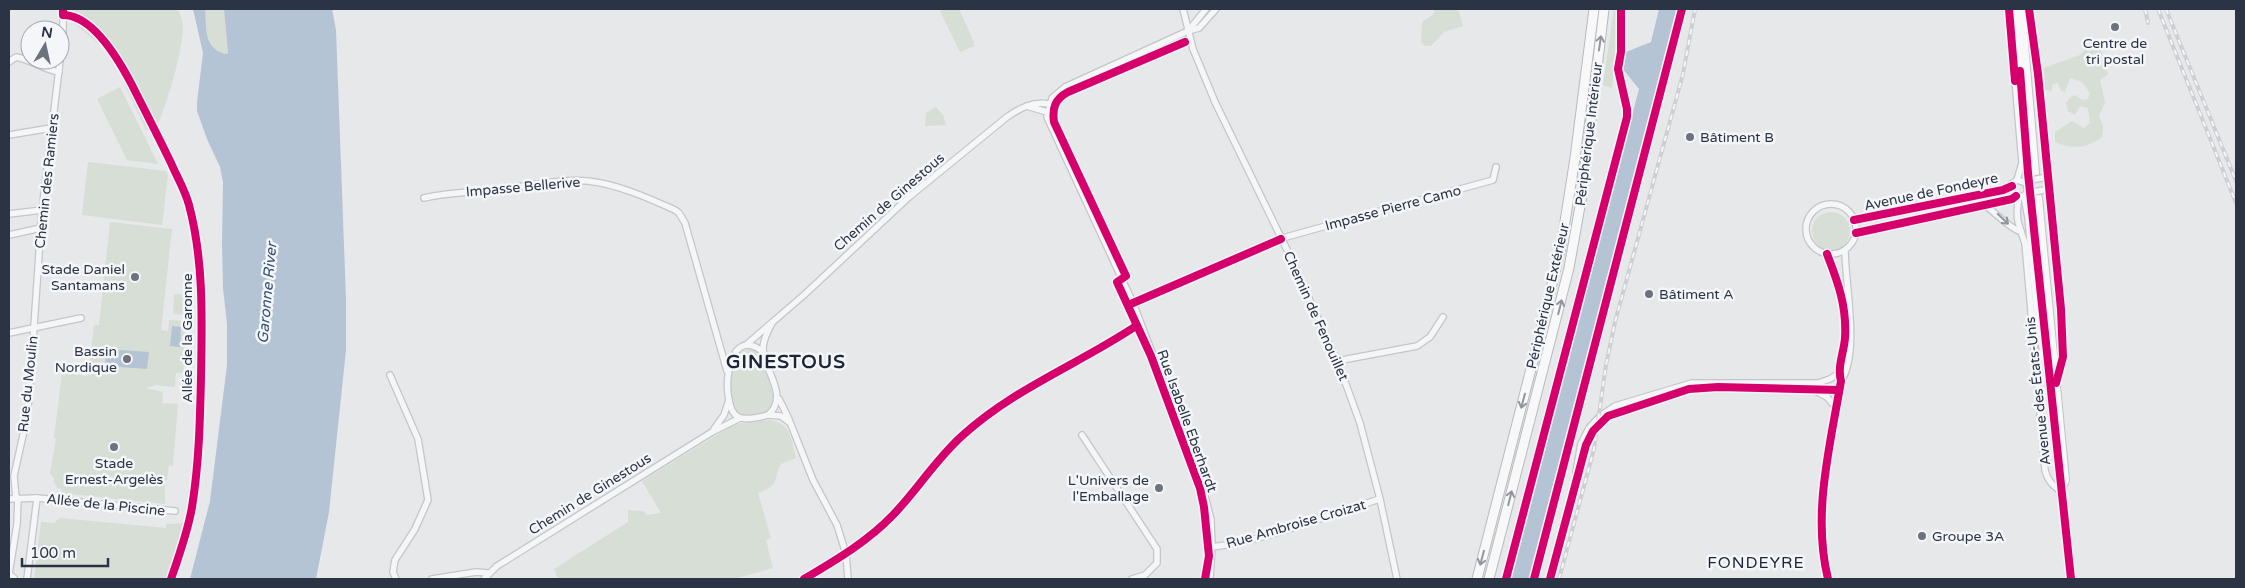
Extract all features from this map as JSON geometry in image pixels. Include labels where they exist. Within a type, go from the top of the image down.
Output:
[{"type":"highway","name":"Périphérique Extérieur","points":[[1477,579],[1542,330],[1561,247],[1574,166],[1594,9]]},
{"type":"highway","name":"Périphérique Intérieur","points":[[1490,579],[1569,268],[1583,187],[1604,9]]},
{"type":"main road","points":[[2014,9],[2032,173],[2021,9]]},
{"type":"main road","name":"Avenue des États-Unis","points":[[2026,197],[2056,383],[2065,480],[2063,488]]},
{"type":"main road","name":"Avenue des États-Unis","points":[[2026,197],[2060,480],[2063,488],[2071,579]]},
{"type":"street","name":"Chemin des Ramiers","points":[[34,329],[42,210],[63,36],[63,9]]},
{"type":"street","name":"Chemin de Fenouillet","points":[[1182,9],[1188,31],[1215,102],[1281,239],[1337,361],[1354,403],[1380,499],[1397,579]]},
{"type":"street","points":[[1188,31],[1206,9]]},
{"type":"street","points":[[1027,106],[1047,112],[1049,104],[1058,91],[1198,28],[1216,9]]},
{"type":"street","points":[[2008,9],[2022,163],[2021,181]]},
{"type":"street","name":"Avenue des États-Unis","points":[[2029,9],[2038,74],[2062,319],[2063,357],[2056,383]]},
{"type":"street","points":[[9,62],[16,57],[28,59],[50,71],[59,72]]},
{"type":"street","name":"Chemin de Ginestous","points":[[727,371],[734,356],[910,197],[1007,117],[1039,102],[1049,104]]},
{"type":"street","name":"Rue Isabelle Eberhardt","points":[[1047,112],[1048,122],[1132,303],[1201,480],[1211,520],[1210,579]]},
{"type":"street","points":[[9,135],[51,128]]},
{"type":"street","name":"Impasse Pierre Camo","points":[[1281,239],[1492,180],[1496,167]]},
{"type":"street","points":[[2021,181],[2028,185],[2026,197],[2012,192],[2012,186],[2021,181],[2048,177]]},
{"type":"street","name":"Impasse Bellerive","points":[[424,198],[447,193],[482,191],[565,181],[589,181],[627,190],[675,210],[680,213],[685,223],[727,371]]},
{"type":"street","name":"Avenue de Fondeyre","points":[[1854,220],[2003,190],[2012,186]]},
{"type":"street","name":"Avenue de Fondeyre","points":[[1841,380],[1839,373],[1845,337],[1845,314],[1841,291],[1827,254],[1814,248],[1807,235],[1807,223],[1814,212],[1819,208],[1833,205],[1846,209],[1854,220],[1856,233],[2026,197],[2050,189]]},
{"type":"street","name":"Avenue des États-Unis","points":[[2026,197],[2016,209],[2017,223],[2025,242],[2045,470],[2052,485],[2058,490],[2063,488]]},
{"type":"street","points":[[1984,205],[1996,212],[2014,229],[2021,232]]},
{"type":"street","points":[[9,214],[42,210]]},
{"type":"street","points":[[9,235],[41,228]]},
{"type":"street","points":[[1827,254],[1845,250],[1852,243],[1856,233]]},
{"type":"street","points":[[1132,303],[1281,239]]},
{"type":"street","name":"Avenue de Fondeyre","points":[[1828,579],[1823,559],[1821,502],[1839,390],[1841,380],[1845,374],[1850,343],[1850,317],[1845,278],[1845,250]]},
{"type":"street","points":[[1337,361],[1416,346],[1430,337],[1443,317]]},
{"type":"street","points":[[9,333],[81,318]]},
{"type":"street","name":"Chemin de Ginestous","points":[[763,352],[765,337],[772,323]]},
{"type":"street","name":"Rue du Moulin","points":[[14,578],[9,574],[16,524],[17,498],[14,476],[27,417],[34,329]]},
{"type":"street","points":[[746,345],[753,345],[763,352],[806,466],[842,537],[848,579]]},
{"type":"street","points":[[723,353],[734,356]]},
{"type":"street","points":[[727,371],[732,410],[740,418]]},
{"type":"street","points":[[1576,477],[1576,464],[1584,436],[1600,416],[1615,406],[1692,383],[1810,384],[1830,379],[1839,373]]},
{"type":"street","points":[[390,375],[418,439],[428,500],[415,529],[394,560],[393,572],[396,579]]},
{"type":"street","points":[[1550,579],[1586,445],[1593,431],[1608,416],[1621,410],[1689,389],[1704,387],[1815,391],[1839,390]]},
{"type":"street","points":[[1815,391],[1827,397],[1837,409]]},
{"type":"street","points":[[768,414],[776,406],[778,396]]},
{"type":"street","name":"Chemin de Ginestous","points":[[712,432],[724,415],[730,398]]},
{"type":"street","points":[[768,414],[781,416],[790,423]]},
{"type":"street","name":"Chemin de Ginestous","points":[[484,579],[488,573],[712,432],[740,418],[768,414]]},
{"type":"street","points":[[1082,435],[1157,549],[1157,563],[1145,575],[1132,579]]},
{"type":"street","points":[[27,579],[37,498]]},
{"type":"street","name":"Allée de la Piscine","points":[[9,499],[37,498],[175,511]]},
{"type":"street","name":"Rue Ambroise Croizat","points":[[1212,547],[1246,540],[1380,499]]},
{"type":"street","points":[[432,579],[476,572],[488,573]]},
{"type":"shaded area","points":[[68,9],[178,9],[183,28],[180,50],[170,90],[158,124],[146,130],[110,53],[69,19]]},
{"type":"shaded area","points":[[205,9],[224,9],[228,53],[225,54],[218,51],[210,42],[206,30]]},
{"type":"shaded area","points":[[939,9],[959,9],[974,42],[974,46],[960,52]]},
{"type":"shaded area","points":[[1435,9],[1458,9],[1463,26],[1444,32],[1431,46],[1425,46],[1421,42],[1422,22],[1433,15]]},
{"type":"shaded area","points":[[1614,9],[1619,9],[1612,88],[1603,85]]},
{"type":"shaded area","points":[[2090,44],[2100,47],[2108,74],[2100,80],[2105,102],[2099,116],[2103,127],[2102,137],[2091,144],[2080,147],[2061,145],[2055,142],[2055,132],[2072,121],[2084,128],[2090,123],[2088,108],[2080,106],[2075,115],[2068,111],[2066,103],[2075,95],[2082,100],[2088,99],[2090,93],[2082,82],[2070,78],[2065,92],[2061,91],[2058,83],[2053,84],[2051,92],[2045,89],[2044,68],[2080,55]]},
{"type":"shaded area","points":[[120,87],[158,164],[127,160],[97,99]]},
{"type":"shaded area","points":[[936,107],[943,115],[946,125],[925,126],[926,113]]},
{"type":"shaded area","points":[[88,162],[166,171],[168,175],[162,225],[82,215]]},
{"type":"shaded area","points":[[1831,212],[1845,217],[1850,231],[1845,245],[1831,250],[1817,245],[1812,231],[1817,217]]},
{"type":"shaded area","points":[[110,222],[172,229],[161,330],[168,331],[169,320],[186,321],[184,348],[187,352],[183,373],[176,373],[175,387],[156,385],[146,388],[163,392],[162,403],[178,404],[173,466],[169,465],[167,480],[165,480],[165,504],[62,493],[50,473],[56,439],[54,438],[62,373],[88,376],[94,325],[99,325]]},
{"type":"shaded area","points":[[174,294],[188,295],[188,315],[173,314]]},
{"type":"shaded area","points":[[753,348],[760,352],[776,395],[774,404],[764,414],[739,416],[734,408],[729,388],[732,367],[736,358],[743,351]]},
{"type":"shaded area","points":[[770,420],[783,425],[787,429],[796,458],[781,464],[773,485],[758,493],[771,538],[766,540],[773,568],[734,579],[558,579],[554,569],[628,522],[628,510],[643,511],[647,515],[661,513],[642,481],[730,427],[741,423]]},
{"type":"shaded area","points":[[60,518],[166,528],[166,524],[187,523],[170,579],[34,579],[41,522],[54,523]]},
{"type":"water","name":"Garonne River","points":[[193,9],[205,9],[206,30],[210,42],[218,51],[225,54],[228,53],[224,9],[332,9],[336,30],[346,299],[346,350],[329,512],[316,579],[190,579],[210,501],[227,365],[227,324],[223,288],[222,243],[223,182],[220,167],[197,111],[203,53]]},
{"type":"water","points":[[1659,9],[1680,9],[1530,579],[1511,579],[1639,89],[1622,68],[1626,52],[1651,42]]},
{"type":"water","points":[[172,326],[181,327],[180,347],[170,346]]},
{"type":"water","name":"Bassin Nordique","points":[[106,349],[149,352],[147,369],[105,366]]},
{"type":"railway","points":[[1559,579],[1594,449],[1606,365],[1615,322],[1683,74],[1695,9]]},
{"type":"railway","points":[[2145,9],[2148,23]]},
{"type":"railway","points":[[2158,9],[2236,203]]},
{"type":"railway","points":[[2166,9],[2236,181]]},
{"type":"cycle path","name":"Allée de la Garonne","points":[[63,9],[63,15],[74,17],[95,31],[120,64],[152,124],[183,189],[194,226],[200,269],[202,313],[199,442],[190,516],[171,579]]},
{"type":"cycle path","points":[[1506,579],[1627,117],[1618,69],[1621,52],[1621,9]]},
{"type":"cycle path","points":[[1534,579],[1682,9]]},
{"type":"cycle path","points":[[2009,9],[2015,81]]},
{"type":"cycle path","points":[[2029,9],[2038,74],[2061,309],[2063,357],[2056,383]]},
{"type":"cycle path","points":[[1185,42],[1068,92],[1055,104],[1053,117],[1126,276],[1117,282],[1151,356],[1200,488],[1209,556],[1205,579]]},
{"type":"cycle path","points":[[2020,71],[2028,173],[2071,579]]},
{"type":"cycle path","points":[[1854,220],[2003,190],[2012,186]]},
{"type":"cycle path","points":[[1856,233],[2012,199],[2016,196]]},
{"type":"cycle path","points":[[1133,303],[1281,239]]},
{"type":"cycle path","points":[[1827,254],[1841,295],[1845,316],[1840,370],[1841,381],[1824,480],[1822,505],[1822,530],[1828,579]]},
{"type":"cycle path","points":[[804,579],[873,534],[902,505],[953,444],[983,418],[1004,403],[1136,326]]},
{"type":"cycle path","points":[[1550,579],[1586,445],[1593,431],[1608,416],[1689,389],[1718,387],[1839,390]]},
{"type":"place","name":"Centre de tri postal","points":[[2115,27]]},
{"type":"place","name":"Bâtiment B","points":[[1690,137]]},
{"type":"place","name":"Stade Daniel Santamans","points":[[135,277]]},
{"type":"place","name":"Bâtiment A","points":[[1649,294]]},
{"type":"place","name":"Bassin Nordique","points":[[127,359]]},
{"type":"place","name":"Stade Ernest-Argelès","points":[[114,447]]},
{"type":"place","name":"L'Univers de l'Emballage","points":[[1159,488]]},
{"type":"place","name":"Groupe 3A","points":[[1922,536]]},
{"type":"district","name":"GINESTOUS","points":[[786,362]]},
{"type":"district","name":"FONDEYRE","points":[[1756,563]]}]
